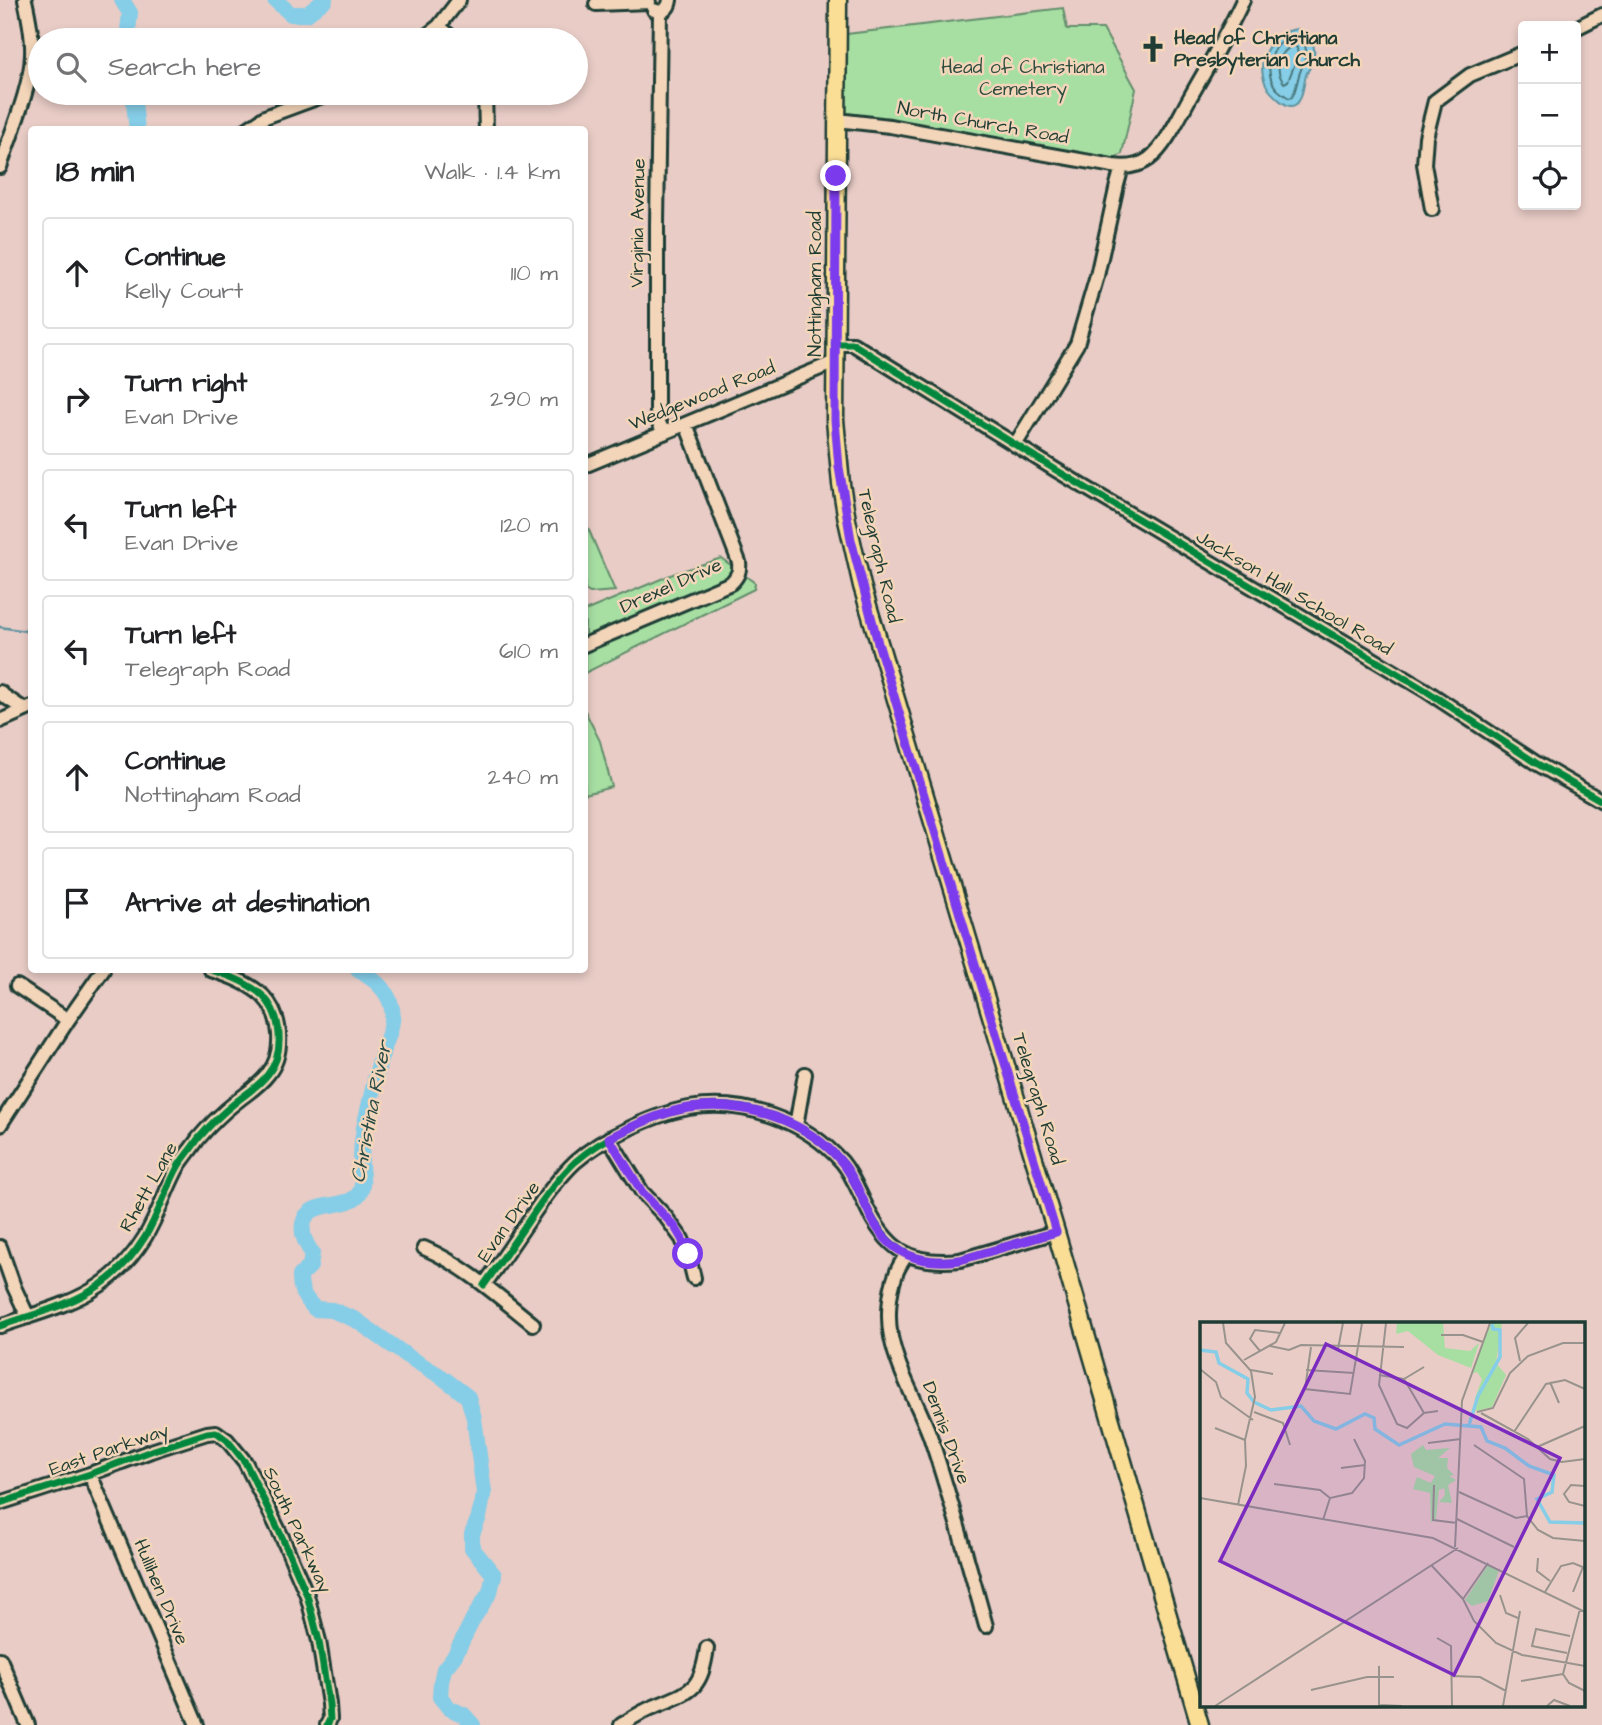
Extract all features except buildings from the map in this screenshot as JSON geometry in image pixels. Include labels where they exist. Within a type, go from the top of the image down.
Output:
[{"type":"main road","name":"Nottingham Road","points":[[838,0],[835,420],[841,484]]},
{"type":"main road","name":"Telegraph Road","points":[[841,484],[856,560],[878,643],[1056,1232],[1200,1725]]},
{"type":"street","points":[[25,0],[31,28]]},
{"type":"street","points":[[436,28],[459,0]]},
{"type":"street","points":[[596,4],[649,1],[654,10],[660,12],[667,9],[670,0]]},
{"type":"street","points":[[1015,445],[1080,336],[1122,167],[1141,164],[1160,148],[1243,0]]},
{"type":"street","name":"Virginia Avenue","points":[[660,12],[657,412],[664,433]]},
{"type":"street","points":[[1581,26],[1602,15]]},
{"type":"street","points":[[1432,209],[1424,164],[1426,136],[1435,101],[1470,75],[1518,55]]},
{"type":"street","points":[[0,164],[28,80]]},
{"type":"street","points":[[252,126],[265,117],[298,105]]},
{"type":"street","points":[[485,105],[486,126]]},
{"type":"street","name":"North Church Road","points":[[837,120],[876,123],[1122,167]]},
{"type":"street","name":"Jackson Hall School Road","points":[[835,344],[853,344],[1015,445],[1360,650],[1536,763],[1602,801]]},
{"type":"street","name":"Wedgewood Road","points":[[588,464],[835,362]]},
{"type":"street","name":"Drexel Drive","points":[[588,643],[732,583],[740,570],[686,424]]},
{"type":"street","points":[[0,691],[28,709]]},
{"type":"street","points":[[0,721],[28,709]]},
{"type":"street","points":[[0,1125],[101,973]]},
{"type":"street","name":"Rhett Lane","points":[[0,1326],[61,1307],[91,1292],[117,1272],[145,1237],[178,1166],[222,1114],[258,1086],[270,1072],[279,1051],[280,1040],[268,1004],[251,988],[218,973]]},
{"type":"street","points":[[17,986],[68,1020]]},
{"type":"street","points":[[796,1126],[804,1074]]},
{"type":"street","name":"Evan Drive","points":[[484,1285],[551,1189],[586,1153],[609,1138],[656,1117],[704,1107],[751,1110],[796,1126],[814,1137],[843,1164],[853,1178],[877,1228],[892,1246],[906,1255]]},
{"type":"street","points":[[609,1138],[642,1192],[682,1239],[694,1278]]},
{"type":"street","points":[[906,1255],[925,1261],[960,1260],[1056,1232]]},
{"type":"street","points":[[0,1247],[28,1317]]},
{"type":"street","points":[[424,1248],[438,1254],[484,1285],[533,1324]]},
{"type":"street","name":"Dennis Drive","points":[[906,1255],[896,1273],[891,1292],[891,1337],[900,1368],[929,1434],[986,1626]]},
{"type":"street","name":"East Parkway","points":[[0,1503],[207,1433],[216,1432],[227,1440]]},
{"type":"street","name":"South Parkway","points":[[227,1440],[244,1462],[282,1537],[313,1609],[330,1704],[330,1719],[327,1725]]},
{"type":"street","name":"Hullihen Drive","points":[[90,1474],[197,1725]]},
{"type":"street","points":[[621,1725],[693,1688],[704,1668],[707,1648]]},
{"type":"street","points":[[0,1659],[28,1725]]},
{"type":"green space","name":"Head of Christiana Cemetery","points":[[1063,8],[1067,29],[1103,29],[1136,89],[1122,154],[1114,159],[845,113],[847,34]]},
{"type":"green space","points":[[588,528],[615,591],[588,592]]},
{"type":"green space","points":[[721,558],[755,583],[754,589],[588,672],[588,610],[673,574]]},
{"type":"green space","points":[[588,717],[600,741],[612,787],[588,793]]},
{"type":"water","points":[[1299,29],[1310,38],[1314,55],[1300,99],[1298,103],[1290,106],[1268,88],[1262,66],[1269,46],[1277,37]]},
{"type":"waterway","name":"Christina River","points":[[122,0],[130,13],[128,28]]},
{"type":"waterway","name":"Christina River","points":[[275,0],[291,14],[307,14],[325,0]]},
{"type":"waterway","name":"Christina River","points":[[134,105],[137,126]]},
{"type":"waterway","points":[[0,627],[28,631]]},
{"type":"waterway","name":"Christina River","points":[[363,973],[384,991],[393,1015],[364,1128],[361,1188],[355,1198],[320,1207],[306,1216],[303,1232],[312,1253],[310,1266],[300,1276],[301,1287],[315,1309],[332,1310],[356,1320],[468,1397],[474,1418],[484,1492],[472,1534],[472,1548],[494,1575],[490,1592],[455,1655],[444,1669],[440,1697],[449,1708],[464,1715],[473,1725]]},
{"type":"cycle path","points":[[835,344],[853,344],[1056,470],[1425,690],[1536,763],[1602,801]]},
{"type":"cycle path","points":[[0,1326],[82,1296],[115,1273],[145,1237],[179,1165],[198,1139],[211,1124],[268,1074],[279,1045],[274,1013],[263,996],[220,973]]},
{"type":"cycle path","points":[[484,1285],[550,1190],[581,1157],[611,1137],[647,1120],[680,1110],[710,1106],[752,1110],[772,1116],[792,1124],[827,1147],[846,1167],[882,1233],[891,1243],[914,1257],[942,1261],[960,1260],[1056,1232]]},
{"type":"cycle path","points":[[0,1503],[151,1451],[216,1432],[227,1440],[245,1462],[307,1595],[319,1641],[329,1704],[330,1719],[327,1725]]},
{"type":"place","name":"Head of Christiana Presbyterian Church","points":[[1153,49]]},
{"type":"route","points":[[688,1254],[675,1227],[642,1192],[609,1138],[674,1111],[718,1106],[751,1110],[770,1116],[796,1126],[814,1137],[843,1164],[853,1178],[872,1220],[892,1246],[906,1255],[925,1261],[960,1260],[1056,1232],[878,643],[851,540],[839,467],[835,420],[836,176]]}]
